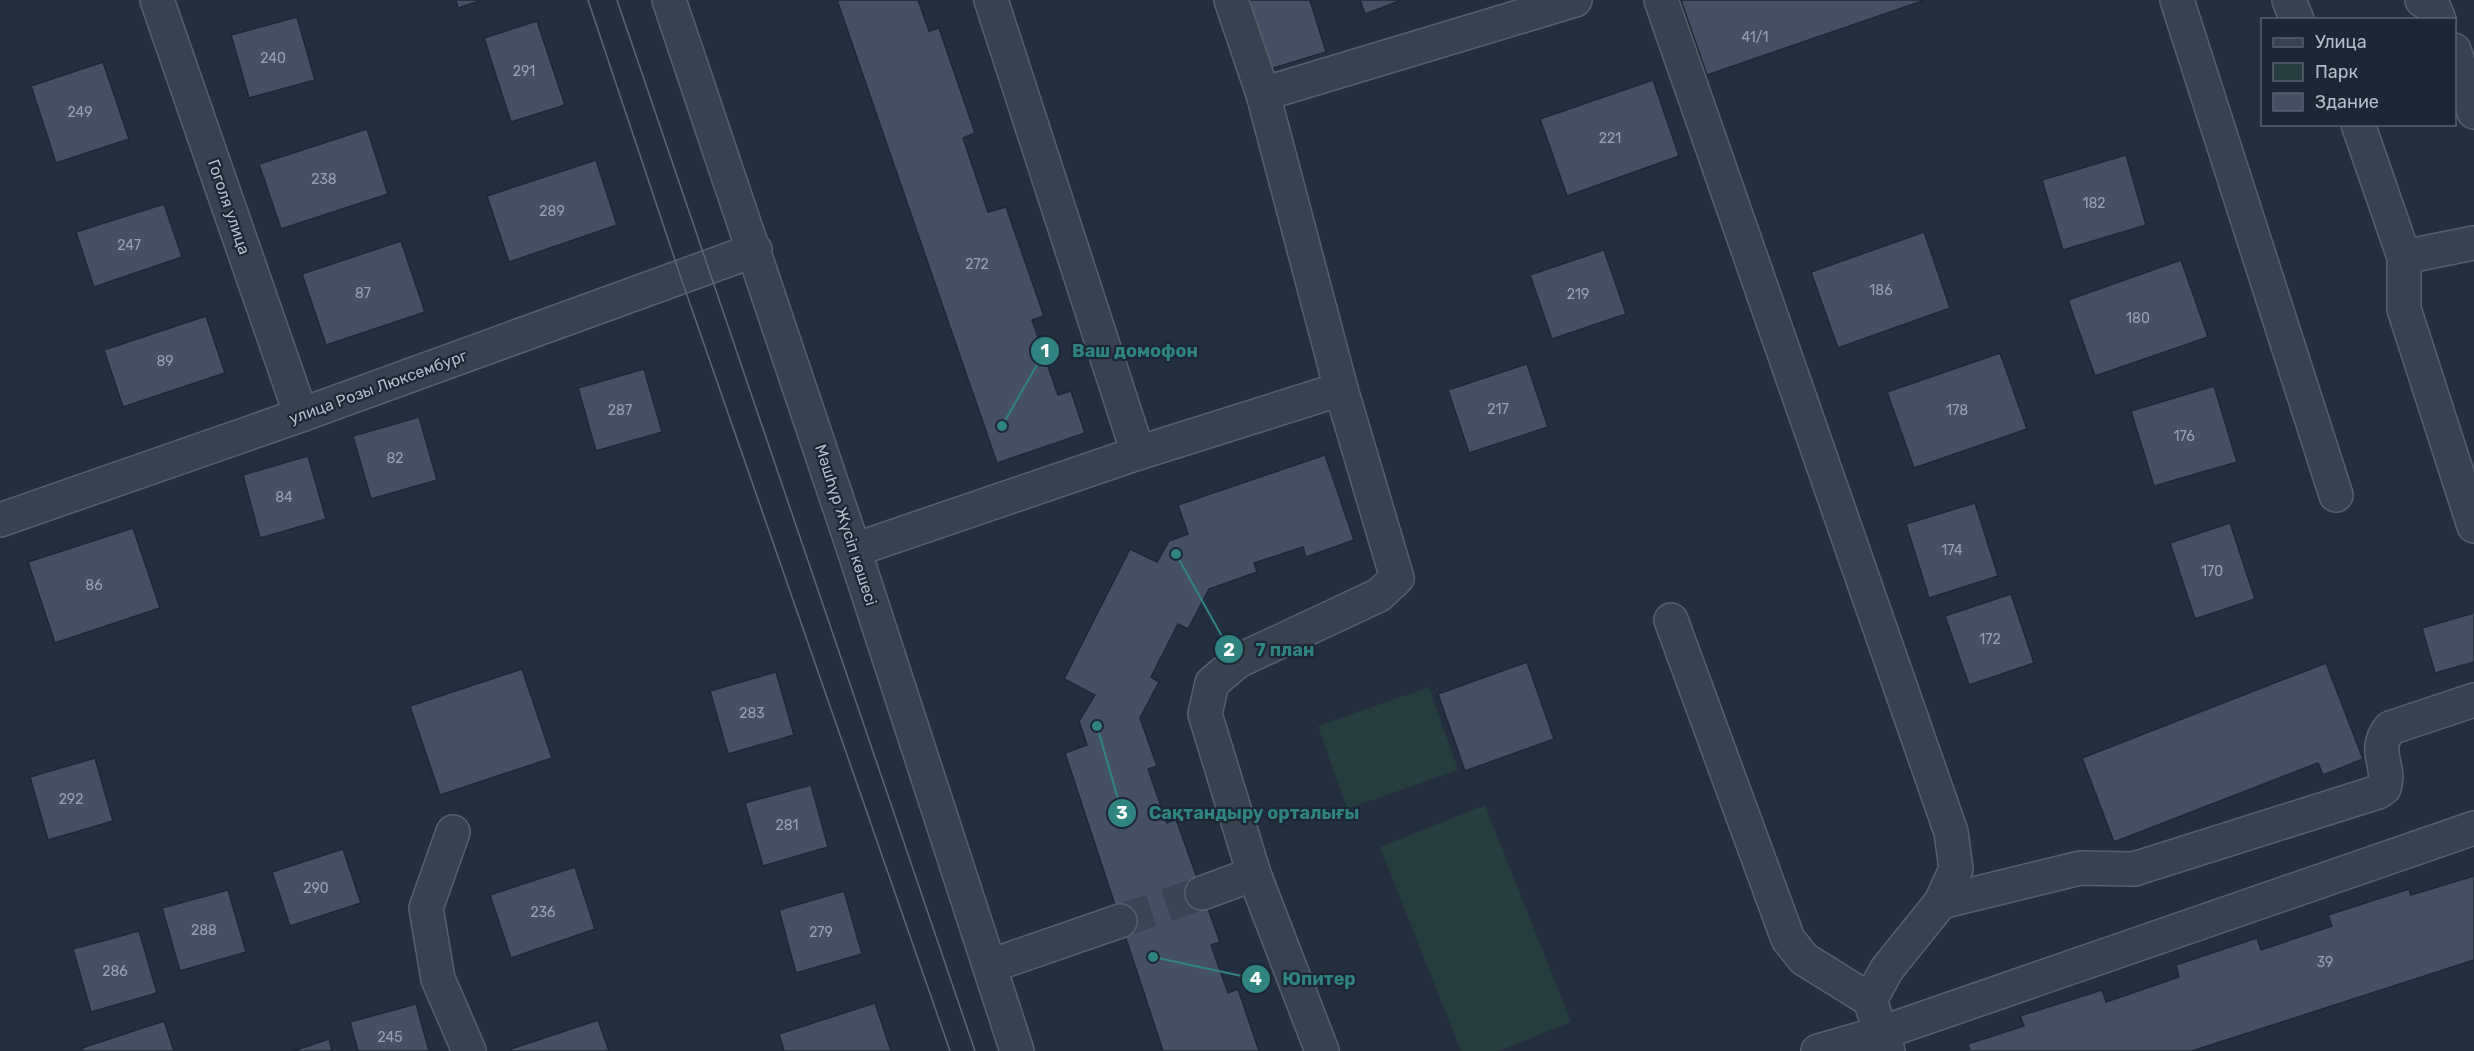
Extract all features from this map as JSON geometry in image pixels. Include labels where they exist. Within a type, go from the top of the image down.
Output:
[{"type":"street","name":"Гоголя улица","points":[[157,0],[301,415]]},
{"type":"street","name":"Мәшһүр Жүсіп көшесі","points":[[669,0],[755,250],[1017,1051]]},
{"type":"street","points":[[991,0],[1138,453]]},
{"type":"street","points":[[1231,0],[1263,94],[1341,389],[1397,578],[1379,595],[1238,662],[1212,683],[1205,714],[1254,874],[1322,1051]]},
{"type":"street","points":[[1263,94],[1575,0]]},
{"type":"street","points":[[1661,0],[1951,832],[1956,869],[1941,902],[1887,969],[1870,1000]]},
{"type":"street","points":[[2177,0],[2336,495]]},
{"type":"street","points":[[2289,0],[2296,18]]},
{"type":"street","points":[[2422,0],[2434,9],[2438,18]]},
{"type":"street","points":[[2456,56],[2474,112]]},
{"type":"street","points":[[2359,126],[2404,258],[2404,309],[2474,526]]},
{"type":"street","points":[[2404,258],[2474,243]]},
{"type":"street","name":"улица Розы Люксембург","points":[[0,520],[301,415],[755,250]]},
{"type":"street","points":[[854,550],[1138,453],[1341,389]]},
{"type":"street","points":[[1671,620],[1788,939],[1804,959],[1870,1000],[1884,1042]]},
{"type":"street","points":[[1941,902],[2080,868],[2134,869],[2378,792],[2384,788],[2387,781],[2380,749],[2383,736],[2390,728],[2474,700]]},
{"type":"street","points":[[1818,1051],[1884,1042],[2474,828]]},
{"type":"street","points":[[453,832],[426,908],[438,979],[469,1051]]},
{"type":"street","points":[[1202,893],[1254,874]]},
{"type":"street","points":[[990,966],[1120,921]]},
{"type":"green space","points":[[1429,687],[1458,770],[1347,809],[1318,726]]},
{"type":"green space","points":[[1485,805],[1571,1022],[1499,1051],[1461,1051],[1380,847]]},
{"type":"building","points":[[456,0],[482,0],[458,8]]},
{"type":"building","points":[[837,0],[918,0],[929,31],[939,28],[975,133],[963,138],[988,212],[1006,207],[1044,316],[1032,320],[1058,395],[1071,391],[1085,433],[997,463]]},
{"type":"building","points":[[1249,0],[1310,0],[1326,52],[1270,69]]},
{"type":"building","points":[[1360,0],[1402,0],[1365,14]]},
{"type":"building","points":[[1681,0],[1925,0],[1707,75]]},
{"type":"building","points":[[297,17],[315,80],[249,98],[231,35]]},
{"type":"building","points":[[537,21],[565,105],[511,122],[484,38]]},
{"type":"building","points":[[103,62],[129,139],[56,163],[31,86]]},
{"type":"building","points":[[1653,80],[1679,156],[1567,196],[1540,119]]},
{"type":"building","points":[[367,129],[388,194],[281,229],[259,164]]},
{"type":"building","points":[[2126,155],[2146,225],[2063,250],[2042,180]]},
{"type":"building","points":[[596,160],[617,225],[509,262],[487,196]]},
{"type":"building","points":[[164,204],[182,257],[94,287],[76,232]]},
{"type":"building","points":[[1924,232],[1950,308],[1838,348],[1811,272]]},
{"type":"building","points":[[401,241],[425,312],[326,345],[302,274]]},
{"type":"building","points":[[1604,250],[1626,314],[1552,339],[1530,275]]},
{"type":"building","points":[[2181,260],[2208,337],[2095,376],[2068,300]]},
{"type":"building","points":[[206,316],[225,373],[123,407],[104,350]]},
{"type":"building","points":[[2000,353],[2027,429],[1914,468],[1887,392]]},
{"type":"building","points":[[1527,364],[1548,427],[1469,453],[1448,390]]},
{"type":"building","points":[[644,369],[662,432],[596,451],[578,388]]},
{"type":"building","points":[[2214,386],[2237,462],[2154,486],[2131,411]]},
{"type":"building","points":[[419,417],[437,480],[371,499],[353,436]]},
{"type":"building","points":[[1325,455],[1354,540],[1306,557],[1303,547],[1254,563],[1257,572],[1209,589],[1188,629],[1178,624],[1151,677],[1159,682],[1140,718],[1157,766],[1148,769],[1167,823],[1176,819],[1220,942],[1211,945],[1228,993],[1238,989],[1259,1051],[1163,1051],[1065,753],[1087,745],[1079,721],[1095,695],[1064,679],[1130,549],[1157,562],[1169,541],[1188,534],[1178,505]]},
{"type":"building","points":[[308,456],[326,519],[260,538],[243,475]]},
{"type":"building","points":[[1975,503],[1998,576],[1929,598],[1906,524]]},
{"type":"building","points":[[2230,523],[2255,599],[2195,619],[2170,543]]},
{"type":"building","points":[[133,528],[160,608],[55,643],[28,562]]},
{"type":"building","points":[[2011,594],[2034,663],[1969,685],[1945,616]]},
{"type":"building","points":[[2474,613],[2474,662],[2435,673],[2422,628]]},
{"type":"building","points":[[1527,662],[1554,739],[1465,771],[1438,694]]},
{"type":"building","points":[[2326,663],[2363,759],[2323,775],[2318,763],[2114,842],[2082,758]]},
{"type":"building","points":[[522,669],[552,758],[440,795],[410,706]]},
{"type":"building","points":[[776,672],[794,735],[728,754],[710,691]]},
{"type":"building","points":[[95,758],[113,821],[48,840],[30,777]]},
{"type":"building","points":[[811,785],[828,847],[763,866],[745,803]]},
{"type":"building","points":[[343,849],[361,903],[290,926],[272,872]]},
{"type":"building","points":[[575,867],[595,929],[511,958],[490,895]]},
{"type":"building","points":[[2474,876],[2474,960],[2192,1051],[1970,1051],[1968,1044],[2024,1026],[2020,1016],[2102,990],[2106,1002],[2179,977],[2176,965],[2257,938],[2261,950],[2332,926],[2328,915],[2409,889],[2411,895]]},
{"type":"building","points":[[228,890],[246,952],[180,971],[162,908]]},
{"type":"building","points":[[844,891],[862,954],[796,973],[779,910]]},
{"type":"building","points":[[139,931],[157,993],[91,1012],[73,949]]},
{"type":"building","points":[[875,1003],[891,1051],[784,1051],[779,1034]]},
{"type":"building","points":[[416,1004],[429,1051],[358,1051],[350,1022]]},
{"type":"building","points":[[598,1020],[609,1051],[511,1051],[511,1049]]},
{"type":"building","points":[[164,1021],[174,1051],[83,1051],[82,1048]]},
{"type":"building","points":[[329,1039],[332,1051],[293,1051]]},
{"type":"tunnel","points":[[1120,921],[1202,893]]},
{"type":"tram line","points":[[588,0],[681,278],[950,1051]]},
{"type":"tram line","points":[[617,0],[975,1051]]},
{"type":"place","name":"Ваш домофон","points":[[1002,426]]},
{"type":"place","name":"7 план","points":[[1176,554]]},
{"type":"place","name":"Сақтандыру орталығы","points":[[1097,726]]},
{"type":"place","name":"Юпитер","points":[[1153,957]]}]
